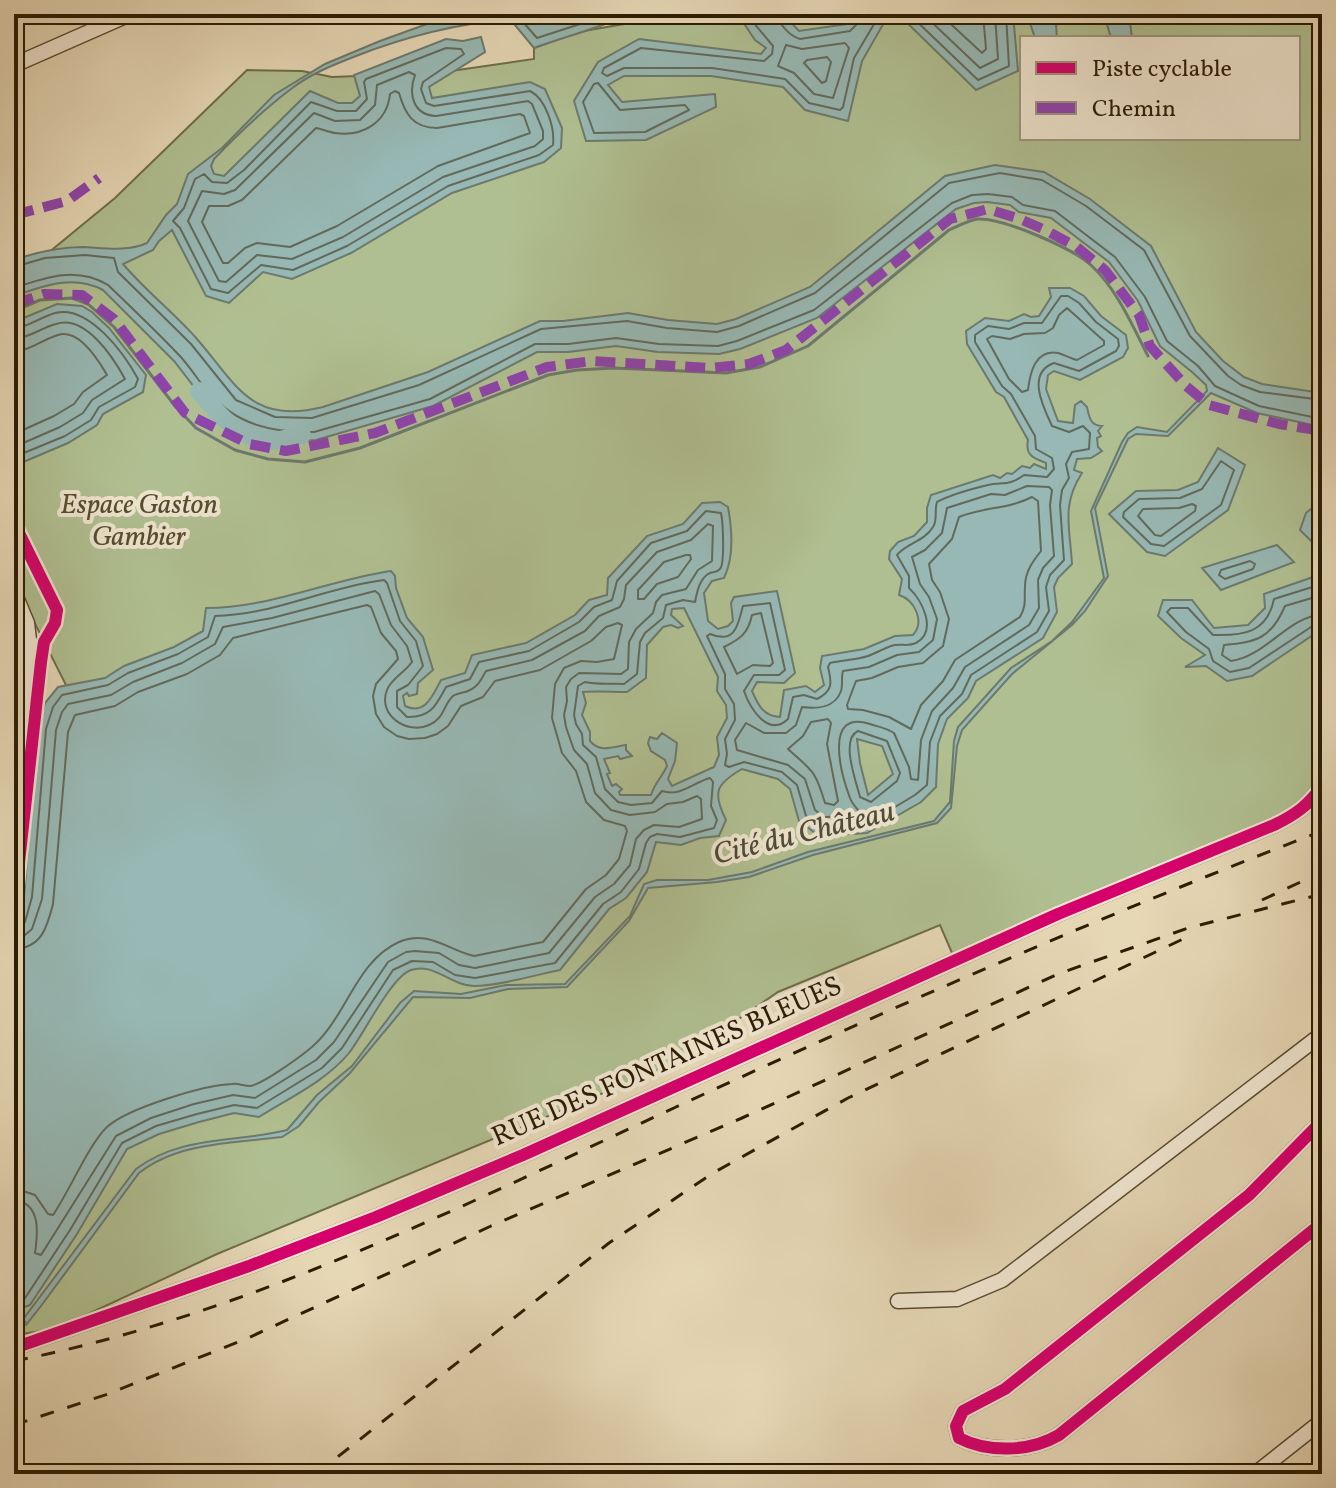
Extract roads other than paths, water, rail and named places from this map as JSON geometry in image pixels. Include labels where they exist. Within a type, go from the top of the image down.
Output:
[{"type":"street","points":[[14,65],[130,14]]},
{"type":"street","points":[[14,592],[31,640],[32,670],[14,852]]},
{"type":"street","name":"RUE DES FONTAINES BLEUES","points":[[14,1348],[249,1266],[523,1155],[1058,914],[1274,825],[1296,814],[1322,786]]},
{"type":"street","points":[[898,1301],[957,1299],[1002,1280],[1322,1034]]},
{"type":"street","points":[[1322,1121],[1249,1195],[1171,1259],[1005,1389],[963,1411],[956,1426],[959,1438],[987,1446],[1033,1448],[1059,1435],[1322,1223]]},
{"type":"street","points":[[1255,1474],[1322,1421]]},
{"type":"water","points":[[473,14],[629,14],[534,48],[510,19],[470,24],[394,42],[330,66],[291,89],[242,131],[214,159],[211,166],[214,174],[224,176],[310,91],[338,103],[352,103],[360,96],[354,75],[446,39],[463,41],[481,37],[485,52],[429,87],[432,98],[530,82],[545,89],[562,128],[561,148],[544,162],[452,193],[351,253],[292,279],[263,272],[229,303],[206,296],[172,230],[153,250],[123,264],[188,329],[235,385],[262,406],[299,411],[323,407],[428,372],[540,321],[628,313],[717,324],[736,319],[810,287],[945,176],[995,165],[1044,172],[1090,199],[1151,246],[1196,332],[1223,361],[1244,377],[1262,384],[1322,393],[1322,427],[1257,413],[1211,393],[1168,436],[1136,434],[1128,439],[1095,508],[1108,576],[1072,625],[1012,674],[962,730],[957,746],[951,808],[937,823],[813,855],[749,877],[648,888],[629,921],[567,987],[508,989],[470,998],[413,997],[350,1073],[299,1126],[282,1137],[189,1150],[171,1155],[139,1173],[26,1325],[21,1322],[136,1169],[171,1150],[190,1145],[287,1130],[317,1095],[352,1066],[400,1003],[414,991],[461,994],[506,985],[565,984],[630,916],[644,884],[657,880],[708,880],[752,872],[808,852],[934,821],[950,802],[954,741],[958,727],[1011,668],[1052,641],[1072,622],[1104,578],[1091,511],[1122,442],[1137,427],[1167,432],[1207,391],[1206,385],[1160,346],[1138,301],[1109,262],[1051,218],[1019,212],[1010,205],[987,202],[956,209],[817,318],[740,349],[719,354],[658,352],[616,346],[537,352],[433,406],[316,440],[294,441],[263,436],[224,418],[205,401],[174,361],[103,290],[70,282],[47,285],[14,296],[14,260],[57,249],[123,248],[147,243],[177,204],[188,174],[222,148],[274,95],[325,64],[380,41],[438,20]]},
{"type":"water","points":[[752,14],[783,14],[799,31],[848,24],[848,14],[889,14],[862,61],[848,121],[805,110],[783,87],[711,76],[624,76],[608,85],[622,102],[715,94],[716,107],[646,140],[586,141],[574,101],[598,62],[639,39],[761,54],[766,48],[755,40],[741,19]]},
{"type":"water","points":[[898,14],[1013,14],[1018,71],[976,90]]},
{"type":"water","points":[[1027,14],[1075,14],[1056,25],[1057,36],[1034,36]]},
{"type":"water","points":[[1104,14],[1129,14],[1132,36],[1110,36]]},
{"type":"water","points":[[1049,288],[1070,288],[1084,296],[1101,316],[1126,335],[1128,348],[1123,357],[1080,380],[1054,371],[1048,375],[1046,389],[1058,421],[1073,423],[1075,405],[1081,401],[1093,422],[1102,426],[1098,431],[1101,436],[1097,438],[1102,451],[1091,458],[1077,459],[1074,470],[1082,473],[1071,496],[1068,517],[1072,564],[1054,587],[1057,612],[1043,638],[976,681],[968,698],[947,719],[938,744],[936,787],[921,802],[867,833],[819,836],[799,821],[790,789],[778,779],[742,769],[727,779],[719,790],[719,802],[726,820],[719,836],[700,838],[681,845],[656,842],[647,872],[626,898],[609,909],[560,970],[474,986],[427,969],[411,970],[395,983],[349,1053],[307,1088],[259,1117],[234,1113],[159,1134],[127,1149],[77,1234],[30,1305],[15,1311],[18,1244],[14,1200],[14,932],[24,896],[38,727],[45,703],[58,687],[105,678],[124,666],[174,647],[203,631],[206,608],[276,599],[391,571],[407,618],[423,637],[433,670],[418,683],[417,694],[409,696],[407,693],[403,696],[405,706],[418,708],[428,702],[441,680],[465,673],[472,655],[526,643],[575,615],[589,600],[607,595],[608,578],[647,536],[683,524],[702,503],[720,502],[728,507],[731,553],[724,578],[712,581],[704,593],[708,621],[718,629],[728,626],[733,621],[731,603],[734,597],[777,591],[795,673],[784,683],[757,682],[752,691],[765,712],[780,717],[784,690],[806,686],[815,692],[824,685],[820,668],[822,656],[864,649],[895,636],[913,635],[918,618],[914,606],[899,595],[902,579],[889,559],[890,551],[898,542],[914,536],[927,522],[931,495],[993,475],[1000,478],[1022,466],[1030,468],[1034,464],[1046,469],[1046,463],[1029,453],[1028,440],[1004,397],[996,392],[967,344],[966,331],[985,318],[1009,321],[1024,314],[1039,316],[1051,297]],"holes":[[[684,608],[718,677],[717,691],[726,705],[727,718],[717,737],[719,755],[714,767],[672,786],[668,779],[675,761],[677,743],[662,733],[657,739],[650,737],[648,743],[651,751],[665,760],[665,770],[651,795],[620,795],[622,789],[616,784],[612,786],[604,759],[632,756],[626,745],[602,748],[590,741],[590,732],[582,715],[586,703],[583,692],[627,692],[646,678],[647,645],[663,627],[683,626],[671,615],[672,609]],[[857,739],[882,746],[893,774],[868,795]]]},
{"type":"water","points":[[57,304],[82,306],[109,328],[146,375],[143,392],[103,414],[97,425],[68,443],[14,466],[14,322]]},
{"type":"water","points":[[1218,448],[1245,465],[1228,510],[1165,556],[1147,552],[1109,514],[1136,491],[1178,490],[1198,482]]},
{"type":"water","points":[[1322,500],[1322,518],[1319,520],[1322,547],[1318,548],[1300,530],[1306,513]]},
{"type":"water","points":[[1277,545],[1294,562],[1221,590],[1202,568]]},
{"type":"water","points":[[1322,574],[1322,633],[1316,633],[1252,676],[1227,681],[1206,666],[1185,667],[1205,655],[1158,616],[1163,600],[1192,600],[1214,628],[1248,625],[1265,608],[1264,594]]},
{"type":"waterway","points":[[14,311],[40,300],[72,298],[88,304],[114,327],[175,406],[196,428],[235,450],[268,459],[305,462],[360,448],[548,375],[614,368],[726,373],[760,367],[808,346],[949,230],[978,219],[1038,236],[1070,251],[1092,266],[1117,297],[1148,356]]},
{"type":"waterway","points":[[199,391],[221,416],[248,435],[270,441],[302,435]]},
{"type":"waterway","name":"Cité du Château","points":[[14,1329],[25,1322]]},
{"type":"railway","points":[[14,1361],[100,1341],[185,1316],[352,1254],[916,999],[1078,929],[1322,831]]},
{"type":"railway","points":[[1262,900],[1322,872]]},
{"type":"railway","points":[[14,1425],[108,1394],[248,1338],[491,1226],[742,1118],[1058,974],[1188,928],[1322,894]]},
{"type":"railway","points":[[316,1474],[609,1243],[713,1173],[848,1098],[1183,939]]},
{"type":"park label","name":"Espace Gaston Gambier","points":[[139,521]]}]
